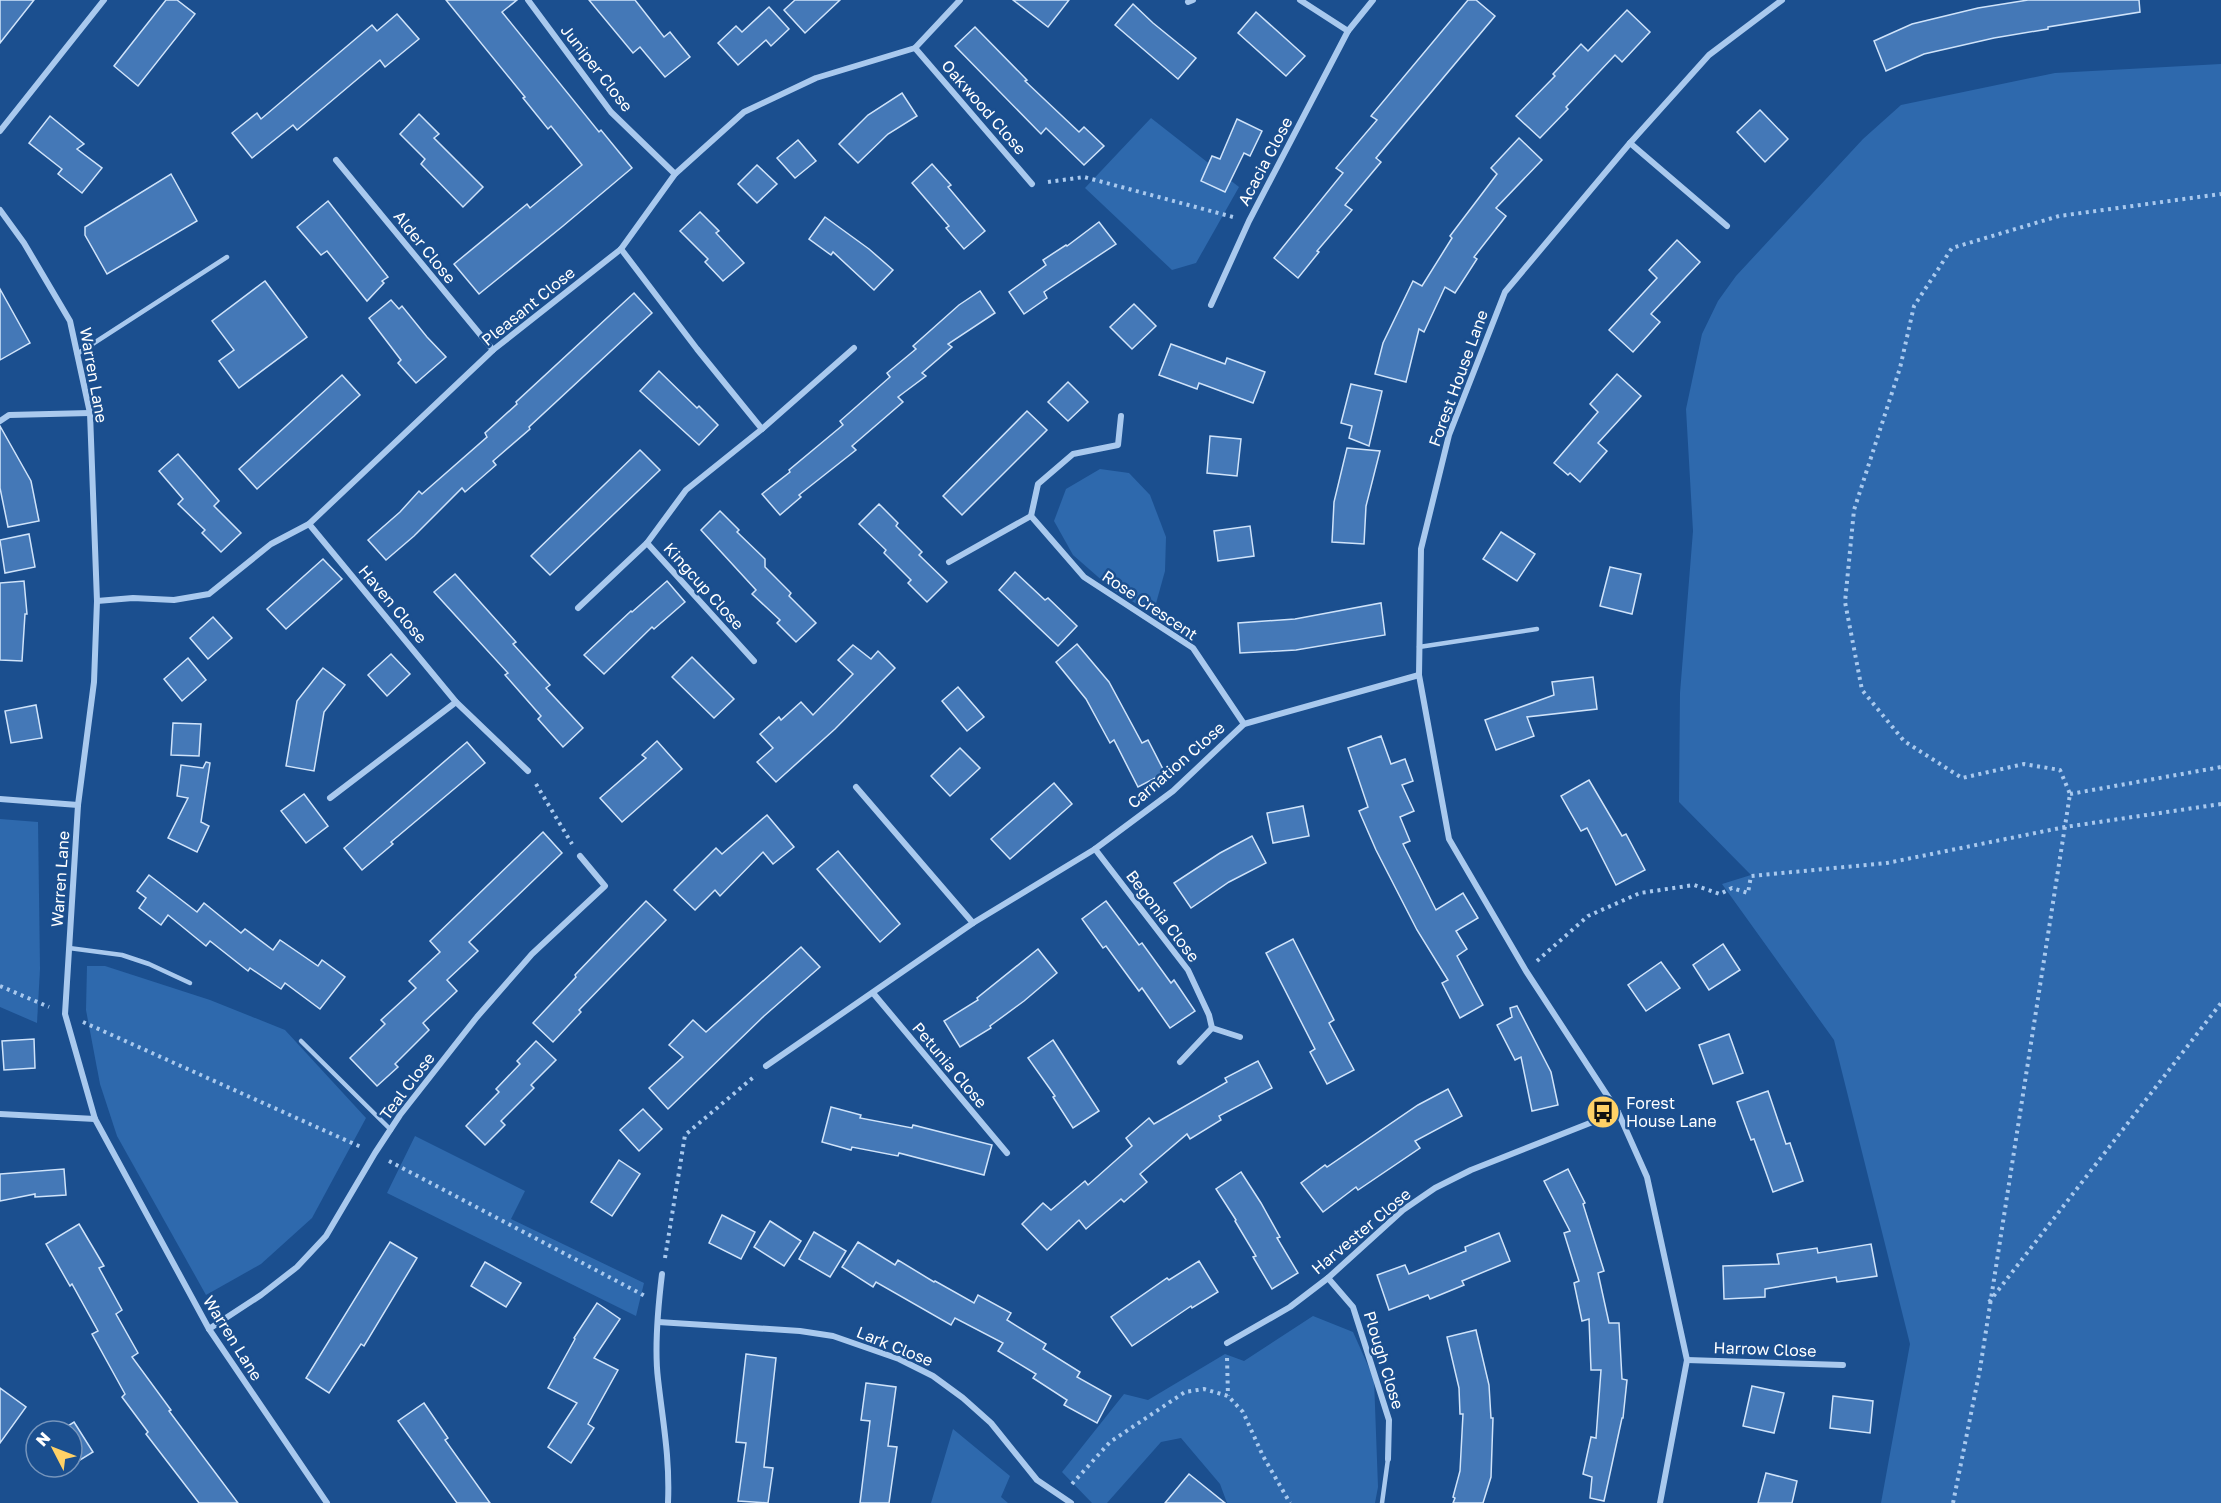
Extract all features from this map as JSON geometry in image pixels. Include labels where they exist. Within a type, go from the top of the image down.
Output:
[{"type":"street","points":[[0,131],[104,0]]},
{"type":"street","name":"Juniper Close","points":[[528,0],[611,112],[675,174]]},
{"type":"street","name":"Pleasant Close","points":[[97,601],[133,598],[174,600],[209,594],[271,544],[309,524],[493,350],[621,249],[675,174],[744,112],[816,78],[915,48],[960,0]]},
{"type":"street","points":[[1300,0],[1348,32]]},
{"type":"street","name":"Acacia Close","points":[[1211,305],[1249,221],[1348,32],[1373,0]]},
{"type":"street","name":"Forest House Lane","points":[[1660,1503],[1687,1360],[1647,1177],[1618,1112],[1526,971],[1449,839],[1419,675],[1421,549],[1449,435],[1505,292],[1630,143],[1709,55],[1782,0]]},
{"type":"street","name":"Oakwood Close","points":[[915,48],[1032,184]]},
{"type":"street","points":[[1630,143],[1727,226]]},
{"type":"street","name":"Alder Close","points":[[336,160],[493,350]]},
{"type":"street","name":"Warren Lane","points":[[0,210],[24,243],[70,321],[90,413],[97,601],[94,682],[78,805],[65,1014],[95,1119],[209,1329],[327,1503]]},
{"type":"street","points":[[621,249],[697,349],[762,429]]},
{"type":"street","name":"Kingcup Close","points":[[754,661],[647,543],[686,490],[762,429],[854,348]]},
{"type":"street","points":[[0,421],[9,415],[90,413]]},
{"type":"street","points":[[950,562],[1031,516],[1038,484],[1073,454],[1118,445],[1121,416]]},
{"type":"street","name":"Rose Crescent","points":[[1031,516],[1084,577],[1193,648],[1244,724]]},
{"type":"street","name":"Haven Close","points":[[309,524],[456,702],[528,771]]},
{"type":"street","points":[[578,608],[647,543]]},
{"type":"street","name":"Carnation Close","points":[[766,1066],[973,923],[1095,849],[1173,791],[1244,724],[1419,675]]},
{"type":"street","points":[[330,798],[456,702]]},
{"type":"street","points":[[856,787],[973,923]]},
{"type":"street","points":[[0,799],[78,805]]},
{"type":"street","name":"Begonia Close","points":[[1095,849],[1188,970],[1209,1015],[1212,1028]]},
{"type":"street","name":"Teal Close","points":[[209,1329],[261,1295],[297,1267],[326,1236],[400,1114],[477,1017],[531,954],[605,886],[580,856]]},
{"type":"street","name":"Petunia Close","points":[[873,993],[1008,1154]]},
{"type":"street","points":[[1180,1062],[1212,1028],[1240,1036]]},
{"type":"street","name":"Harvester Close","points":[[1227,1343],[1290,1307],[1328,1278],[1403,1210],[1435,1188],[1472,1170],[1618,1112]]},
{"type":"street","points":[[0,1114],[95,1119]]},
{"type":"street","points":[[663,1274],[658,1303],[658,1377],[669,1470],[668,1503]]},
{"type":"street","name":"Plough Close","points":[[1328,1278],[1353,1306],[1389,1420],[1388,1459]]},
{"type":"street","name":"Lark Close","points":[[658,1322],[800,1331],[833,1336],[899,1359],[933,1376],[963,1398],[991,1423],[1038,1480],[1071,1503]]},
{"type":"street","name":"Harrow Close","points":[[1687,1360],[1843,1365]]},
{"type":"lane","points":[[77,354],[227,257]]},
{"type":"lane","points":[[1419,647],[1537,629]]},
{"type":"lane","points":[[69,948],[122,955],[149,964],[190,983]]},
{"type":"lane","points":[[301,1041],[391,1130]]},
{"type":"lane","points":[[1382,1503],[1388,1459]]},
{"type":"path","points":[[1032,184],[1084,177],[1249,221]]},
{"type":"path","points":[[1953,1503],[1980,1369],[2070,794],[2060,770],[2024,764],[1962,778],[1904,741],[1862,690],[1845,602],[1854,510],[1900,368],[1914,306],[1952,248],[2059,216],[2221,194]]},
{"type":"path","points":[[2070,794],[2221,766]]},
{"type":"path","points":[[528,771],[580,856]]},
{"type":"path","points":[[1526,971],[1588,916],[1640,893],[1694,885],[1720,894],[1732,888],[1748,893],[1751,876],[1887,863],[2065,827],[2221,804]]},
{"type":"path","points":[[0,986],[375,1153],[658,1303]]},
{"type":"path","points":[[1989,1303],[2221,1003]]},
{"type":"path","points":[[663,1274],[685,1135],[766,1066]]},
{"type":"path","points":[[1227,1343],[1228,1396]]},
{"type":"path","points":[[1060,1497],[1110,1442],[1185,1392],[1204,1389],[1228,1396],[1243,1412],[1263,1456],[1290,1503]]},
{"type":"shaded area","points":[[2221,64],[2221,1503],[1881,1503],[1910,1344],[1834,1040],[1722,884],[1751,875],[1679,802],[1680,693],[1693,531],[1686,409],[1702,334],[1718,301],[1736,276],[1863,139],[1901,105],[2055,73]]},
{"type":"shaded area","points":[[1151,118],[1239,187],[1196,263],[1172,270],[1085,188]]},
{"type":"shaded area","points":[[1100,469],[1129,473],[1150,495],[1166,537],[1165,571],[1155,607],[1147,610],[1113,590],[1073,555],[1054,521],[1066,489]]},
{"type":"shaded area","points":[[0,819],[38,822],[40,969],[37,1023],[0,1007]]},
{"type":"shaded area","points":[[87,966],[105,966],[210,1000],[285,1030],[366,1118],[312,1218],[261,1264],[206,1295],[117,1136],[100,1084],[86,1010]]},
{"type":"shaded area","points":[[415,1136],[525,1191],[511,1219],[644,1283],[636,1316],[387,1193]]},
{"type":"shaded area","points":[[1313,1316],[1353,1332],[1374,1379],[1378,1487],[1375,1503],[1227,1503],[1220,1484],[1181,1438],[1161,1442],[1107,1503],[1092,1503],[1062,1472],[1124,1394],[1148,1400],[1225,1354],[1244,1361]]},
{"type":"shaded area","points":[[953,1429],[1010,1476],[1001,1497],[1008,1503],[931,1503]]},
{"type":"building","points":[[0,0],[34,0],[0,43]]},
{"type":"building","points":[[166,0],[177,0],[195,14],[138,86],[114,66]]},
{"type":"building","points":[[446,0],[517,0],[502,12],[599,132],[601,130],[632,168],[479,294],[454,264],[527,204],[530,208],[582,165],[551,126],[548,129],[523,98],[525,97]]},
{"type":"building","points":[[589,0],[635,0],[664,37],[670,32],[690,57],[665,77],[640,47],[633,53]]},
{"type":"building","points":[[795,0],[840,0],[805,33],[784,10]]},
{"type":"building","points":[[1013,0],[1069,0],[1048,27]]},
{"type":"building","points":[[1468,0],[1476,0],[1495,16],[1376,158],[1381,162],[1345,205],[1352,210],[1317,251],[1319,252],[1298,278],[1274,258],[1343,173],[1336,168],[1377,120],[1371,116]]},
{"type":"building","points":[[2028,0],[2139,0],[2140,12],[2048,27],[2048,29],[1994,38],[1924,54],[1886,71],[1874,41],[1912,24],[1978,8]]},
{"type":"building","points":[[1133,4],[1196,58],[1178,79],[1115,25]]},
{"type":"building","points":[[769,7],[789,29],[771,46],[766,40],[738,65],[718,43],[736,26],[742,32]]},
{"type":"building","points":[[1627,10],[1650,32],[1622,62],[1615,55],[1540,138],[1516,116],[1555,76],[1553,74],[1581,44],[1588,51]]},
{"type":"building","points":[[1256,12],[1305,56],[1286,76],[1238,33]]},
{"type":"building","points":[[397,14],[419,39],[385,67],[380,60],[297,130],[293,125],[252,158],[232,133],[257,113],[261,119],[372,25],[377,31]]},
{"type":"building","points":[[975,27],[1027,80],[1025,81],[1079,132],[1084,127],[1104,146],[1084,165],[1046,128],[1041,134],[955,46]]},
{"type":"building","points":[[902,93],[917,116],[888,134],[858,163],[839,144],[868,115]]},
{"type":"building","points":[[1760,110],[1788,139],[1765,162],[1737,132]]},
{"type":"building","points":[[419,114],[439,134],[434,138],[483,187],[463,207],[421,164],[425,159],[400,134]]},
{"type":"building","points":[[50,116],[84,144],[77,149],[102,168],[82,193],[58,174],[62,169],[29,143]]},
{"type":"building","points":[[1237,119],[1262,131],[1250,156],[1244,153],[1225,192],[1201,181],[1212,156],[1220,159]]},
{"type":"building","points":[[1519,138],[1542,160],[1496,208],[1506,216],[1474,257],[1477,259],[1455,293],[1445,287],[1424,332],[1419,329],[1406,382],[1375,374],[1383,343],[1413,281],[1422,286],[1452,238],[1450,236],[1497,174],[1491,168]]},
{"type":"building","points":[[798,140],[816,161],[795,178],[777,158]]},
{"type":"building","points":[[932,164],[951,185],[948,187],[985,231],[964,249],[946,228],[949,226],[912,183]]},
{"type":"building","points":[[757,165],[777,184],[757,203],[738,184]]},
{"type":"building","points":[[171,174],[197,221],[107,274],[85,235],[85,227]]},
{"type":"building","points":[[328,201],[388,277],[382,281],[384,283],[367,301],[327,251],[321,255],[297,227]]},
{"type":"building","points":[[700,212],[719,231],[716,233],[744,263],[723,281],[705,262],[708,259],[680,231]]},
{"type":"building","points":[[825,217],[869,249],[893,270],[874,290],[833,252],[831,255],[809,239]]},
{"type":"building","points":[[1099,222],[1116,244],[1044,292],[1047,298],[1024,314],[1009,292],[1046,265],[1043,260],[1067,246]]},
{"type":"building","points":[[1677,240],[1700,262],[1651,314],[1660,322],[1633,352],[1609,330],[1657,278],[1649,270]]},
{"type":"building","points":[[265,281],[307,337],[239,388],[219,361],[234,350],[212,321]]},
{"type":"building","points":[[0,289],[30,343],[0,360]]},
{"type":"building","points":[[980,291],[995,313],[948,344],[952,347],[922,373],[926,376],[898,397],[903,402],[852,446],[856,450],[799,495],[801,497],[780,515],[762,494],[843,425],[840,421],[890,377],[887,373],[916,349],[913,346],[959,305]]},
{"type":"building","points":[[634,293],[652,313],[493,461],[496,465],[465,492],[462,488],[414,536],[386,560],[368,540],[400,512],[419,491],[422,494],[487,437],[485,433],[517,404],[516,402]]},
{"type":"building","points":[[391,300],[399,309],[402,306],[446,357],[416,383],[398,363],[401,360],[369,318]]},
{"type":"building","points":[[1134,304],[1156,326],[1132,349],[1110,327]]},
{"type":"building","points":[[1171,344],[1225,364],[1227,358],[1265,372],[1253,403],[1199,383],[1197,389],[1159,375]]},
{"type":"building","points":[[659,371],[718,425],[699,445],[640,391]]},
{"type":"building","points":[[1617,374],[1641,396],[1598,443],[1607,451],[1580,482],[1554,463],[1598,412],[1590,404]]},
{"type":"building","points":[[342,375],[360,395],[257,489],[239,469]]},
{"type":"building","points":[[1068,382],[1088,402],[1068,421],[1048,402]]},
{"type":"building","points":[[1351,384],[1382,391],[1369,446],[1349,438],[1352,426],[1341,423]]},
{"type":"building","points":[[1027,411],[1047,430],[962,515],[943,496]]},
{"type":"building","points":[[0,426],[31,481],[39,521],[8,527],[0,488]]},
{"type":"building","points":[[1210,436],[1241,439],[1237,476],[1207,473]]},
{"type":"building","points":[[1347,448],[1380,451],[1366,506],[1364,544],[1332,542],[1334,502]]},
{"type":"building","points":[[640,450],[660,470],[550,575],[531,556]]},
{"type":"building","points":[[178,454],[219,501],[214,506],[241,533],[221,552],[202,533],[205,530],[178,504],[183,499],[159,471]]},
{"type":"building","points":[[879,504],[898,523],[896,526],[922,552],[919,555],[947,582],[927,602],[908,583],[911,580],[884,553],[886,550],[859,524]]},
{"type":"building","points":[[720,511],[739,530],[737,532],[765,559],[765,567],[791,593],[789,596],[816,623],[796,642],[777,623],[780,620],[752,594],[756,590],[701,530]]},
{"type":"building","points":[[1250,526],[1254,556],[1218,561],[1214,531]]},
{"type":"building","points":[[1501,532],[1535,554],[1517,581],[1483,559]]},
{"type":"building","points":[[29,534],[35,567],[5,573],[0,540]]},
{"type":"building","points":[[323,559],[342,579],[286,629],[267,609]]},
{"type":"building","points":[[1610,567],[1641,574],[1632,614],[1600,606]]},
{"type":"building","points":[[1015,572],[1045,600],[1048,598],[1077,626],[1058,646],[999,590]]},
{"type":"building","points":[[455,574],[516,642],[513,644],[550,685],[546,688],[583,728],[563,747],[538,719],[541,716],[505,675],[508,673],[434,592]]},
{"type":"building","points":[[24,581],[27,614],[25,614],[22,661],[0,660],[0,583]]},
{"type":"building","points":[[667,581],[685,602],[654,629],[652,627],[604,674],[584,655]]},
{"type":"building","points":[[1381,603],[1385,635],[1296,650],[1240,653],[1238,623],[1295,619]]},
{"type":"building","points":[[213,617],[232,638],[208,659],[190,638]]},
{"type":"building","points":[[1077,644],[1109,682],[1142,743],[1148,740],[1165,773],[1138,787],[1114,740],[1110,743],[1086,699],[1056,662]]},
{"type":"building","points":[[853,645],[871,659],[878,651],[895,668],[835,729],[776,782],[757,762],[773,748],[760,734],[779,717],[781,720],[801,702],[813,715],[853,674],[838,660]]},
{"type":"building","points":[[391,654],[410,674],[387,696],[368,675]]},
{"type":"building","points":[[692,657],[734,699],[714,718],[672,677]]},
{"type":"building","points":[[188,658],[206,680],[182,701],[164,679]]},
{"type":"building","points":[[323,668],[345,685],[324,712],[314,771],[286,766],[297,701]]},
{"type":"building","points":[[1593,677],[1597,709],[1527,717],[1534,736],[1496,750],[1485,720],[1554,695],[1552,682]]},
{"type":"building","points":[[958,687],[984,717],[967,731],[942,701]]},
{"type":"building","points":[[36,705],[42,738],[11,743],[5,711]]},
{"type":"building","points":[[173,723],[201,724],[199,756],[171,755]]},
{"type":"building","points":[[1381,736],[1391,764],[1405,759],[1413,781],[1402,785],[1414,811],[1400,817],[1410,841],[1403,844],[1436,910],[1463,893],[1478,918],[1456,931],[1467,949],[1457,956],[1483,1005],[1460,1018],[1442,983],[1448,980],[1417,930],[1376,850],[1359,811],[1368,807],[1348,748]]},
{"type":"building","points":[[657,741],[682,769],[622,822],[600,798],[646,758],[642,755]]},
{"type":"building","points":[[467,742],[485,763],[391,842],[393,844],[362,870],[344,848]]},
{"type":"building","points":[[960,748],[980,768],[950,796],[931,776]]},
{"type":"building","points":[[206,762],[210,763],[201,822],[209,826],[197,852],[168,838],[188,798],[177,796],[181,765],[203,768]]},
{"type":"building","points":[[1589,780],[1622,836],[1626,834],[1645,870],[1616,885],[1587,828],[1581,831],[1561,796]]},
{"type":"building","points":[[1054,783],[1072,804],[1010,859],[991,839]]},
{"type":"building","points":[[304,794],[328,826],[306,843],[281,811]]},
{"type":"building","points":[[1303,806],[1309,836],[1273,843],[1267,813]]},
{"type":"building","points":[[767,815],[794,847],[773,864],[763,852],[720,896],[715,890],[695,910],[674,890],[716,848],[722,854]]},
{"type":"building","points":[[543,832],[562,853],[469,942],[478,951],[447,980],[457,991],[423,1023],[429,1030],[395,1064],[398,1067],[377,1086],[350,1058],[385,1024],[381,1020],[416,988],[409,981],[440,952],[430,941]]},
{"type":"building","points":[[1252,836],[1266,863],[1229,882],[1191,908],[1174,883],[1220,853]]},
{"type":"building","points":[[838,851],[900,924],[880,942],[817,869]]},
{"type":"building","points":[[149,875],[197,912],[204,903],[241,933],[245,929],[273,950],[280,940],[318,966],[322,960],[345,977],[320,1009],[285,983],[281,989],[250,968],[248,971],[210,941],[206,946],[168,915],[161,925],[139,908],[146,898],[137,891]]},
{"type":"building","points":[[646,901],[666,920],[579,1010],[581,1012],[553,1042],[533,1023],[576,977],[575,975]]},
{"type":"building","points":[[1106,901],[1139,945],[1142,943],[1171,983],[1174,980],[1195,1011],[1170,1028],[1142,988],[1139,991],[1106,946],[1103,948],[1082,919]]},
{"type":"building","points":[[1293,939],[1334,1020],[1329,1023],[1354,1070],[1327,1084],[1310,1052],[1315,1049],[1266,953]]},
{"type":"building","points":[[1723,944],[1740,970],[1709,990],[1693,965]]},
{"type":"building","points":[[801,947],[820,967],[764,1016],[668,1109],[649,1088],[683,1057],[669,1045],[693,1020],[706,1032]]},
{"type":"building","points":[[1038,949],[1057,973],[990,1026],[991,1028],[960,1047],[944,1021],[978,1000],[977,998]]},
{"type":"building","points":[[1661,962],[1680,988],[1646,1011],[1628,985]]},
{"type":"building","points":[[1517,1006],[1551,1072],[1558,1105],[1532,1111],[1521,1057],[1515,1060],[1497,1025],[1512,1017],[1510,1008]]},
{"type":"building","points":[[1729,1034],[1743,1073],[1713,1084],[1699,1045]]},
{"type":"building","points":[[34,1039],[35,1068],[4,1070],[2,1041]]},
{"type":"building","points":[[1053,1040],[1099,1111],[1073,1128],[1053,1097],[1055,1096],[1028,1058]]},
{"type":"building","points":[[536,1041],[556,1060],[531,1085],[534,1088],[501,1121],[505,1125],[485,1145],[466,1126],[499,1092],[496,1089],[520,1064],[517,1061]]},
{"type":"building","points":[[1258,1061],[1272,1088],[1219,1116],[1221,1120],[1190,1139],[1187,1134],[1140,1174],[1147,1182],[1124,1202],[1121,1199],[1086,1229],[1079,1220],[1047,1250],[1022,1224],[1043,1203],[1051,1210],[1085,1181],[1088,1185],[1132,1146],[1126,1138],[1149,1118],[1154,1124],[1227,1082],[1225,1078]]},
{"type":"building","points":[[1448,1089],[1462,1116],[1415,1141],[1420,1148],[1358,1190],[1356,1187],[1323,1212],[1301,1183],[1418,1105]]},
{"type":"building","points":[[1768,1091],[1786,1144],[1790,1143],[1803,1181],[1773,1192],[1754,1139],[1751,1140],[1737,1102]]},
{"type":"building","points":[[831,1107],[861,1115],[860,1118],[912,1128],[913,1125],[992,1145],[984,1175],[899,1153],[898,1156],[852,1147],[851,1150],[822,1142]]},
{"type":"building","points":[[643,1109],[662,1129],[639,1151],[620,1130]]},
{"type":"building","points":[[619,1160],[640,1174],[612,1216],[591,1202]]},
{"type":"building","points":[[64,1169],[66,1195],[35,1197],[35,1194],[0,1201],[0,1174]]},
{"type":"building","points":[[1568,1169],[1585,1203],[1583,1204],[1604,1271],[1598,1273],[1609,1323],[1619,1323],[1622,1379],[1627,1380],[1623,1418],[1604,1501],[1590,1498],[1592,1477],[1583,1474],[1591,1437],[1596,1438],[1601,1370],[1591,1370],[1589,1319],[1582,1321],[1574,1283],[1579,1281],[1564,1233],[1570,1231],[1544,1181]]},
{"type":"building","points":[[1241,1172],[1261,1203],[1280,1237],[1277,1238],[1298,1273],[1272,1289],[1253,1257],[1256,1256],[1236,1220],[1216,1189]]},
{"type":"building","points":[[722,1215],[755,1232],[741,1259],[709,1243]]},
{"type":"building","points":[[770,1221],[801,1241],[784,1266],[754,1247]]},
{"type":"building","points":[[79,1224],[104,1266],[99,1268],[122,1310],[116,1314],[138,1353],[132,1357],[238,1503],[199,1503],[146,1434],[148,1432],[122,1397],[125,1394],[92,1334],[98,1331],[46,1244]]},
{"type":"building","points":[[814,1232],[846,1251],[830,1277],[799,1259]]},
{"type":"building","points":[[1499,1233],[1510,1261],[1462,1281],[1464,1285],[1430,1299],[1428,1295],[1389,1310],[1377,1275],[1405,1265],[1409,1274],[1466,1251],[1465,1247]]},
{"type":"building","points":[[390,1242],[417,1258],[364,1346],[361,1344],[329,1393],[306,1378]]},
{"type":"building","points":[[858,1242],[895,1265],[898,1260],[974,1303],[978,1295],[1011,1313],[1007,1320],[1046,1344],[1043,1349],[1080,1372],[1077,1377],[1111,1396],[1097,1423],[1064,1405],[1067,1400],[1033,1378],[1036,1374],[998,1351],[1003,1343],[955,1318],[951,1325],[876,1282],[873,1287],[842,1267]]},
{"type":"building","points":[[1871,1244],[1877,1276],[1837,1282],[1836,1277],[1765,1289],[1765,1297],[1724,1299],[1723,1266],[1779,1264],[1777,1254],[1817,1248],[1818,1253]]},
{"type":"building","points":[[1199,1261],[1218,1292],[1192,1308],[1191,1306],[1132,1346],[1111,1317],[1167,1278],[1169,1280]]},
{"type":"building","points":[[485,1262],[521,1283],[506,1307],[471,1286]]},
{"type":"building","points":[[597,1303],[620,1319],[594,1358],[618,1370],[588,1424],[594,1428],[571,1463],[548,1447],[577,1403],[548,1388],[574,1338]]},
{"type":"building","points":[[1476,1330],[1489,1385],[1491,1418],[1493,1418],[1491,1477],[1483,1503],[1453,1503],[1460,1471],[1463,1414],[1460,1414],[1459,1388],[1447,1337]]},
{"type":"building","points":[[746,1354],[776,1358],[764,1467],[773,1468],[768,1503],[738,1501],[746,1443],[736,1442]]},
{"type":"building","points":[[866,1383],[896,1387],[888,1446],[897,1447],[889,1503],[860,1503],[870,1421],[861,1420]]},
{"type":"building","points":[[1752,1386],[1784,1393],[1774,1433],[1743,1426]]},
{"type":"building","points":[[0,1388],[26,1407],[0,1443]]},
{"type":"building","points":[[1833,1396],[1873,1401],[1870,1433],[1830,1428]]},
{"type":"building","points":[[424,1403],[448,1438],[445,1440],[490,1503],[457,1503],[398,1421]]},
{"type":"building","points":[[84,1438],[93,1452],[84,1458]]},
{"type":"building","points":[[1766,1473],[1797,1481],[1792,1503],[1758,1503]]},
{"type":"building","points":[[1189,1474],[1225,1503],[1165,1503]]},
{"type":"place","name":"Forest House Lane","points":[[1603,1112]]}]
